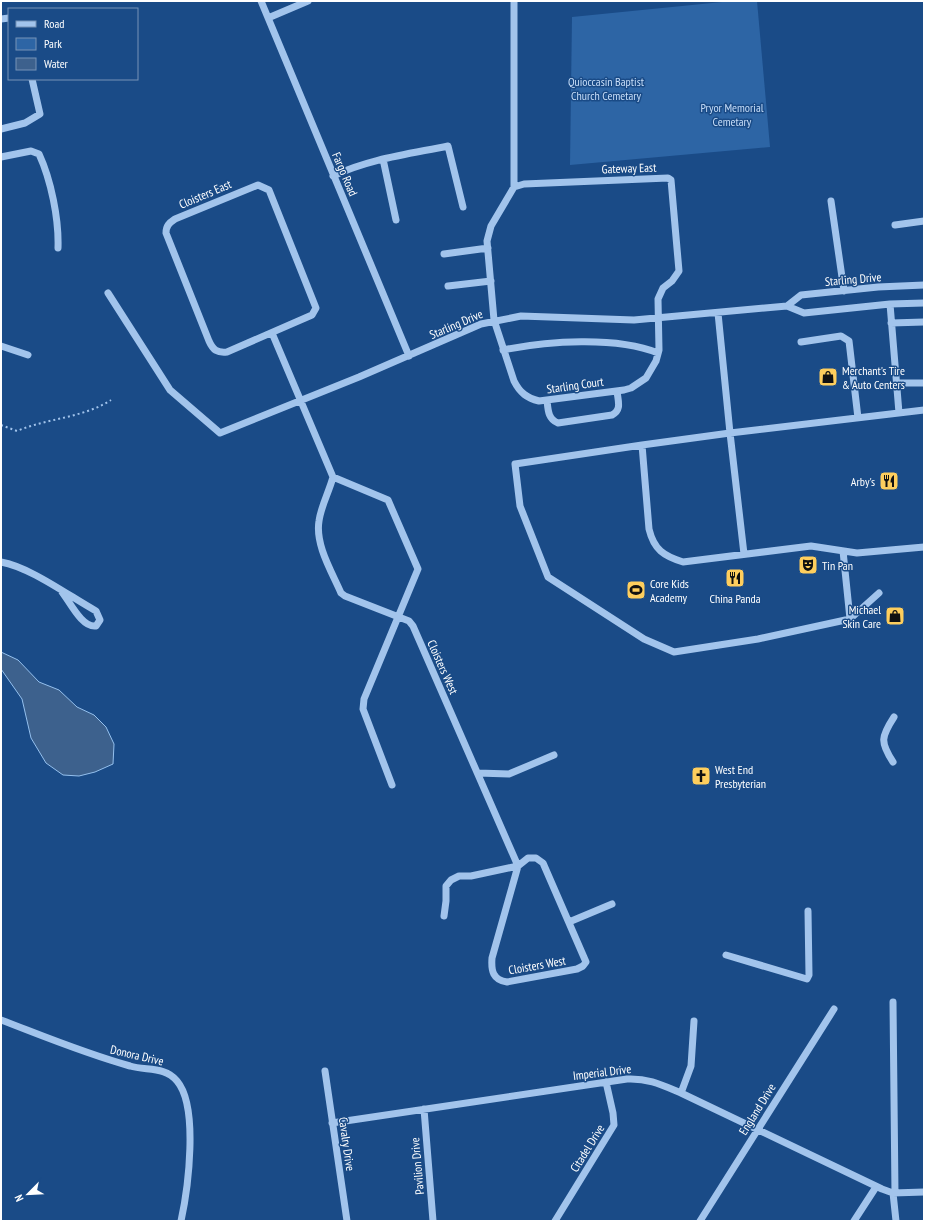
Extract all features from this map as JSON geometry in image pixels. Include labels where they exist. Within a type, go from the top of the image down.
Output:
[{"type":"street","name":"Fargo Road","points":[[261,1],[409,356]]},
{"type":"street","points":[[268,18],[308,1]]},
{"type":"street","points":[[494,320],[487,241],[491,226],[514,187],[514,1]]},
{"type":"street","points":[[1,129],[25,123],[40,114],[32,80]]},
{"type":"street","points":[[333,176],[346,169],[383,159],[448,146],[463,207]]},
{"type":"street","points":[[1,157],[31,151],[38,154],[53,200],[59,231],[58,248]]},
{"type":"street","points":[[383,159],[396,220]]},
{"type":"street","name":"Gateway East","points":[[514,187],[524,184],[668,178],[671,180],[679,271],[676,277],[660,293],[658,299],[657,319]]},
{"type":"street","name":"Cloisters East","points":[[258,185],[269,190],[316,308],[312,315],[272,333],[226,352],[215,350],[209,341],[166,233],[169,223],[251,186],[258,185]]},
{"type":"street","points":[[831,201],[844,291]]},
{"type":"street","points":[[895,225],[924,221]]},
{"type":"street","points":[[444,254],[488,248]]},
{"type":"street","points":[[448,286],[491,281]]},
{"type":"street","name":"Starling Drive","points":[[787,306],[801,296],[924,285]]},
{"type":"street","name":"Starling Drive","points":[[108,293],[170,390],[220,433],[302,401],[481,324],[494,320],[521,316],[595,320],[657,319],[787,306],[804,312],[890,304],[924,303]]},
{"type":"street","points":[[890,304],[890,323],[899,413]]},
{"type":"street","points":[[718,313],[744,554]]},
{"type":"street","name":"Starling Court","points":[[494,320],[503,350],[518,389],[529,399],[540,401],[631,388],[646,378],[656,361],[658,353],[657,319]]},
{"type":"street","points":[[890,323],[924,322]]},
{"type":"street","points":[[272,333],[333,477],[384,497],[390,503],[418,569],[364,700],[363,709],[392,785]]},
{"type":"street","points":[[801,342],[841,336],[849,341],[858,418]]},
{"type":"street","points":[[503,350],[540,345],[617,343],[658,353]]},
{"type":"street","points":[[1,346],[28,355]]},
{"type":"street","points":[[896,383],[924,383]]},
{"type":"street","points":[[547,400],[549,415],[553,421],[558,423],[612,416],[617,413],[619,408],[617,391]]},
{"type":"street","points":[[879,593],[850,619],[758,639],[674,652],[644,640],[548,577],[520,506],[515,464],[730,433],[924,410]]},
{"type":"street","points":[[642,445],[649,530],[651,538],[657,548],[667,557],[683,562],[811,546],[857,553],[924,547]]},
{"type":"street","name":"Cloisters West","points":[[333,477],[319,522],[319,534],[321,543],[341,592],[345,596],[409,621],[413,626],[518,866]]},
{"type":"street","points":[[843,551],[850,619]]},
{"type":"street","points":[[1,562],[14,565],[96,611],[100,620],[96,626],[92,627],[84,622],[62,592]]},
{"type":"street","points":[[893,762],[884,744],[884,732],[894,717]]},
{"type":"street","points":[[478,773],[509,774],[554,755]]},
{"type":"street","name":"Cloisters West","points":[[528,858],[536,858],[543,863],[568,922],[586,962],[583,966],[577,969],[507,982],[499,981],[494,976],[491,968],[492,958],[518,866],[528,858]]},
{"type":"street","points":[[444,916],[446,886],[451,880],[459,876],[471,876],[518,866]]},
{"type":"street","points":[[568,922],[612,904]]},
{"type":"street","points":[[726,955],[807,979],[809,975],[808,911]]},
{"type":"street","points":[[893,1002],[894,1193],[896,1221]]},
{"type":"street","name":"England Drive","points":[[700,1221],[834,1009]]},
{"type":"street","name":"Donora Drive","points":[[1,1020],[106,1059],[132,1067],[160,1070],[171,1075],[178,1082],[185,1096],[190,1148],[188,1180],[181,1221]]},
{"type":"street","points":[[681,1093],[691,1066],[694,1021]]},
{"type":"street","name":"Cavalry Drive","points":[[325,1071],[347,1221]]},
{"type":"street","name":"Imperial Drive","points":[[332,1123],[606,1082],[642,1078],[652,1080],[681,1093],[876,1186],[894,1193],[924,1192]]},
{"type":"street","name":"Citadel Drive","points":[[555,1221],[614,1125],[613,1113],[606,1082]]},
{"type":"street","name":"Pavilion Drive","points":[[424,1109],[433,1221]]},
{"type":"street","points":[[854,1221],[876,1186]]},
{"type":"path","points":[[1,425],[16,431],[41,422],[61,420],[99,407],[111,400]]},
{"type":"green space","points":[[732,1],[757,1],[770,147],[570,165],[572,17]]},
{"type":"water","points":[[1,652],[18,660],[39,682],[59,690],[77,707],[94,715],[106,727],[114,744],[113,764],[95,772],[79,776],[63,775],[46,763],[31,738],[22,699],[1,669]]},
{"type":"place","name":"Merchant's Tire & Auto Centers","points":[[828,377]]},
{"type":"place","name":"Arby's","points":[[889,481]]},
{"type":"place","name":"Tin Pan","points":[[808,565]]},
{"type":"place","name":"China Panda","points":[[735,578]]},
{"type":"place","name":"Core Kids Academy","points":[[636,590]]},
{"type":"place","name":"Michael Skin Care","points":[[895,616]]},
{"type":"place","name":"West End Presbyterian","points":[[701,776]]},
{"type":"park label","name":"Quioccasin Baptist Church Cemetary","points":[[606,88]]},
{"type":"park label","name":"Pryor Memorial Cemetary","points":[[732,114]]}]
